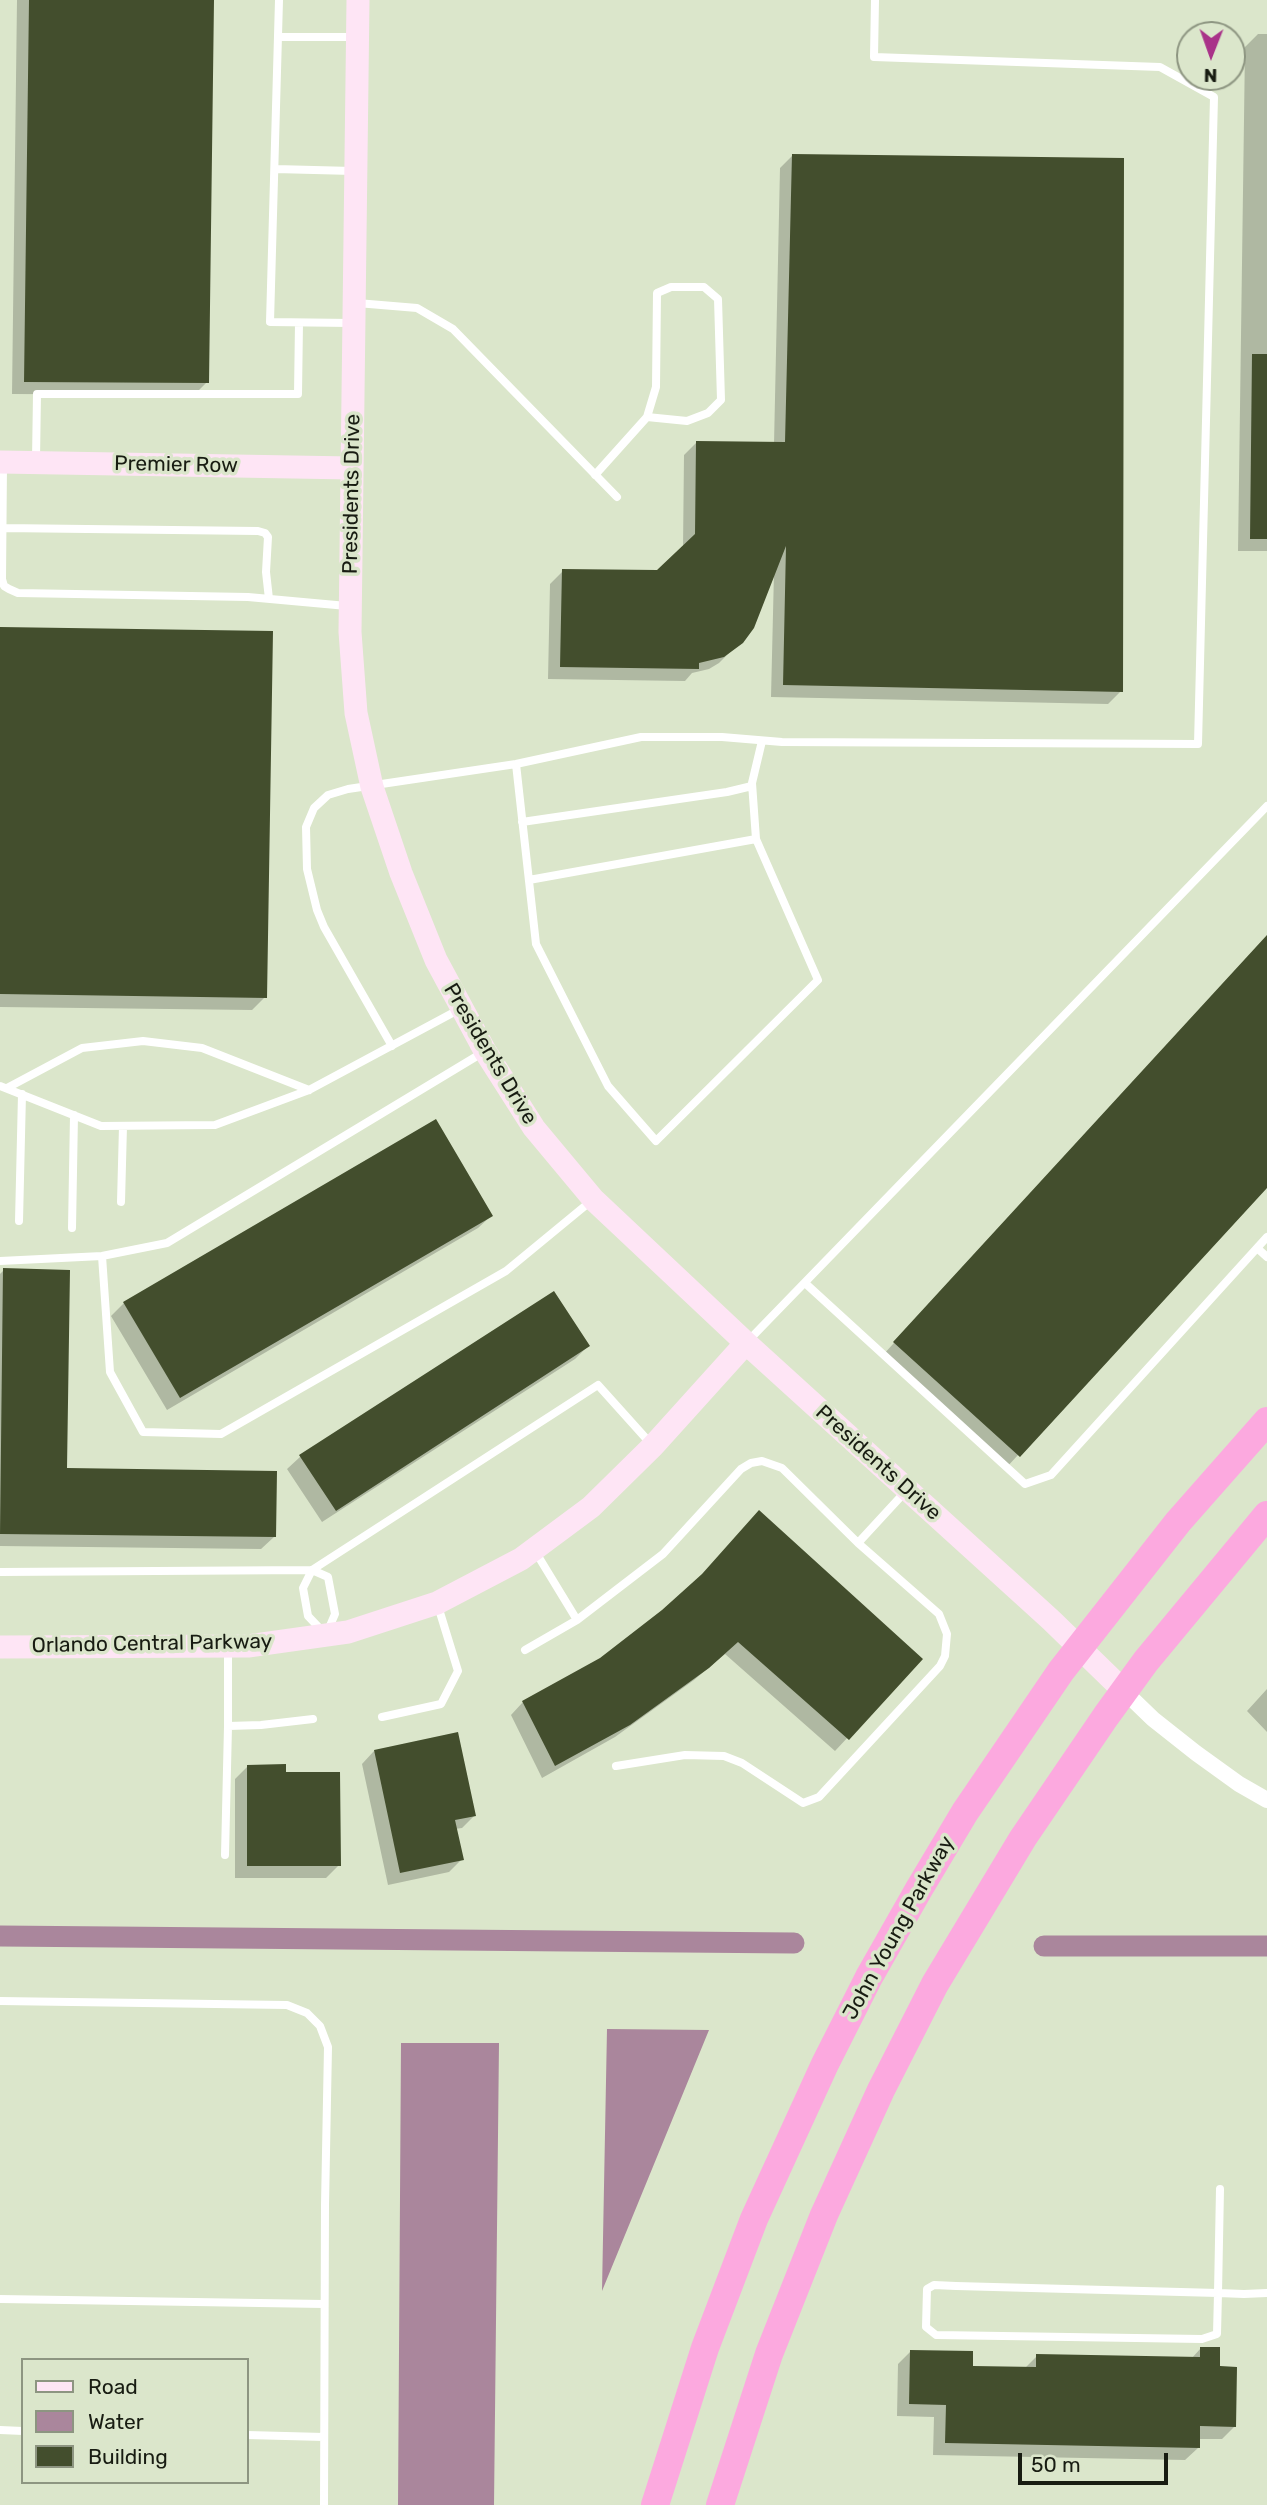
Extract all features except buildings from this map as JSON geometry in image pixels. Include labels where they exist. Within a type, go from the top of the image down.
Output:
[{"type":"highway","name":"John Young Parkway","points":[[658,2501],[724,2295],[786,2146],[875,1966],[965,1812],[1080,1647],[1178,1522],[1267,1421]]},
{"type":"highway","points":[[720,2505],[748,2413],[795,2286],[881,2090],[935,1984],[1062,1778],[1124,1691],[1209,1582],[1267,1515]]},
{"type":"street","name":"Presidents Drive","points":[[358,0],[350,607],[356,713],[372,787],[401,873],[436,960],[460,1009],[534,1128],[594,1200],[746,1343],[1080,1647],[1124,1691],[1196,1753],[1239,1784],[1267,1800]]},
{"type":"street","name":"Premier Row","points":[[1,462],[352,468]]},
{"type":"street","name":"Orlando Central Parkway","points":[[0,1647],[248,1646],[348,1632],[437,1603],[522,1559],[591,1507],[653,1446],[746,1343]]},
{"type":"lane","points":[[279,0],[271,322],[299,323],[354,313],[417,307],[453,329],[617,497]]},
{"type":"lane","points":[[392,1045],[324,927],[317,910],[307,869],[306,827],[314,808],[328,796],[348,789],[516,764],[641,737],[722,737],[762,741],[1198,744],[1214,97],[1160,67],[874,57],[875,0]]},
{"type":"lane","points":[[279,37],[357,37]]},
{"type":"lane","points":[[275,169],[356,171]]},
{"type":"lane","points":[[595,475],[647,417],[656,387],[657,293],[671,287],[704,287],[718,299],[721,400],[708,413],[687,421],[647,417]]},
{"type":"lane","points":[[36,463],[37,394],[298,394],[299,323]]},
{"type":"lane","points":[[1,462],[2,579],[4,586],[18,593],[269,599],[350,607]]},
{"type":"lane","points":[[2,528],[258,531],[268,537],[266,572],[269,599]]},
{"type":"lane","points":[[516,764],[536,944],[608,1086],[656,1141],[818,980],[756,839],[752,786],[762,741]]},
{"type":"lane","points":[[522,822],[752,786]]},
{"type":"lane","points":[[746,1343],[1267,806]]},
{"type":"lane","points":[[529,880],[756,839]]},
{"type":"lane","points":[[4,1087],[101,1126],[215,1125],[309,1090],[460,1009]]},
{"type":"lane","points":[[4,1087],[82,1048],[143,1041],[202,1048],[309,1090]]},
{"type":"lane","points":[[0,1261],[102,1256],[167,1243],[485,1051]]},
{"type":"lane","points":[[19,1221],[22,1094]]},
{"type":"lane","points":[[72,1228],[74,1115]]},
{"type":"lane","points":[[121,1202],[122,1126]]},
{"type":"lane","points":[[102,1256],[110,1373],[144,1432],[221,1434],[506,1271],[594,1200]]},
{"type":"lane","points":[[805,1283],[1025,1484],[1051,1475],[1267,1237]]},
{"type":"lane","points":[[1257,1248],[1267,1256]]},
{"type":"lane","points":[[0,1572],[312,1570],[327,1577],[333,1602],[335,1614],[326,1635],[308,1616],[303,1588],[312,1570],[598,1385],[653,1446]]},
{"type":"lane","points":[[525,1650],[577,1620],[663,1555],[741,1469],[762,1461],[782,1468],[858,1543],[939,1614],[947,1634],[945,1656],[940,1666],[819,1797],[803,1803],[742,1763],[724,1756],[685,1755],[616,1766]]},
{"type":"lane","points":[[858,1543],[907,1490]]},
{"type":"lane","points":[[534,1550],[577,1620]]},
{"type":"lane","points":[[382,1717],[442,1704],[458,1671],[437,1603]]},
{"type":"lane","points":[[225,1855],[228,1646]]},
{"type":"lane","points":[[228,1726],[313,1719]]},
{"type":"lane","points":[[0,2001],[287,2005],[307,2013],[320,2026],[328,2047],[324,2505]]},
{"type":"lane","points":[[1220,2189],[1218,2294],[1217,2334],[1202,2339],[936,2335],[926,2327],[927,2289],[934,2285],[1218,2294],[1267,2293]]},
{"type":"lane","points":[[0,2299],[324,2304]]},
{"type":"lane","points":[[0,2430],[21,2431]]},
{"type":"lane","points":[[248,2435],[324,2437]]},
{"type":"water","points":[[607,2029],[709,2030],[602,2291]]},
{"type":"water","points":[[401,2043],[499,2043],[494,2505],[398,2505]]},
{"type":"waterway","points":[[0,1936],[794,1943]]},
{"type":"waterway","points":[[1044,1946],[1267,1946]]}]
